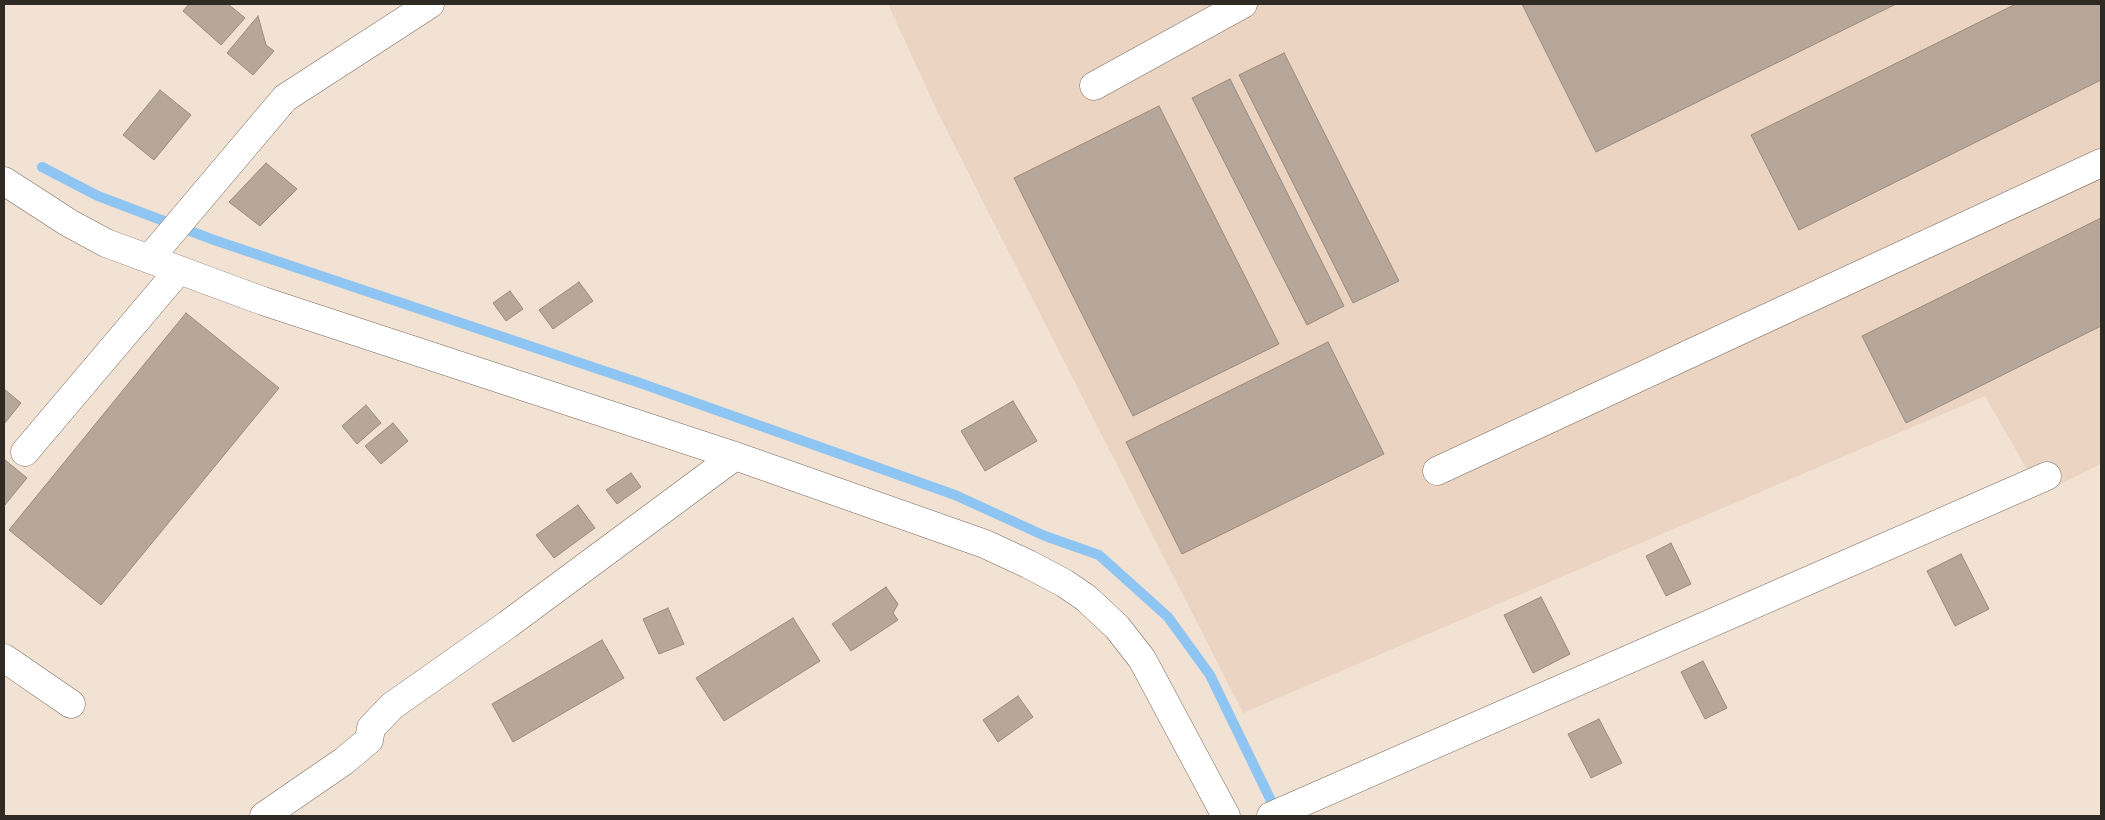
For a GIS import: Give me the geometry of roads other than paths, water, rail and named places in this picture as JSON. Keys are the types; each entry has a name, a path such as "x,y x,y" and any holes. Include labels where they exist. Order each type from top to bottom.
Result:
{"street":[{"path":"149,259 285,98 430,4"},
{"path":"1094,86 1243,4"},
{"path":"1437,471 2101,163"},
{"path":"5,186 99,239 149,259 263,301 735,456 986,544 1057,579 1086,598 1117,627 1142,659 1226,816"},
{"path":"24,452 179,270"},
{"path":"264,816 344,761 369,740 371,728 392,706 507,625 735,456"},
{"path":"1271,816 2047,476"},
{"path":"4,658 71,704"}],"waterway":[{"path":"42,167 98,196 214,240 640,383 955,495 1045,536 1099,555 1168,617 1210,675 1277,813"}]}
